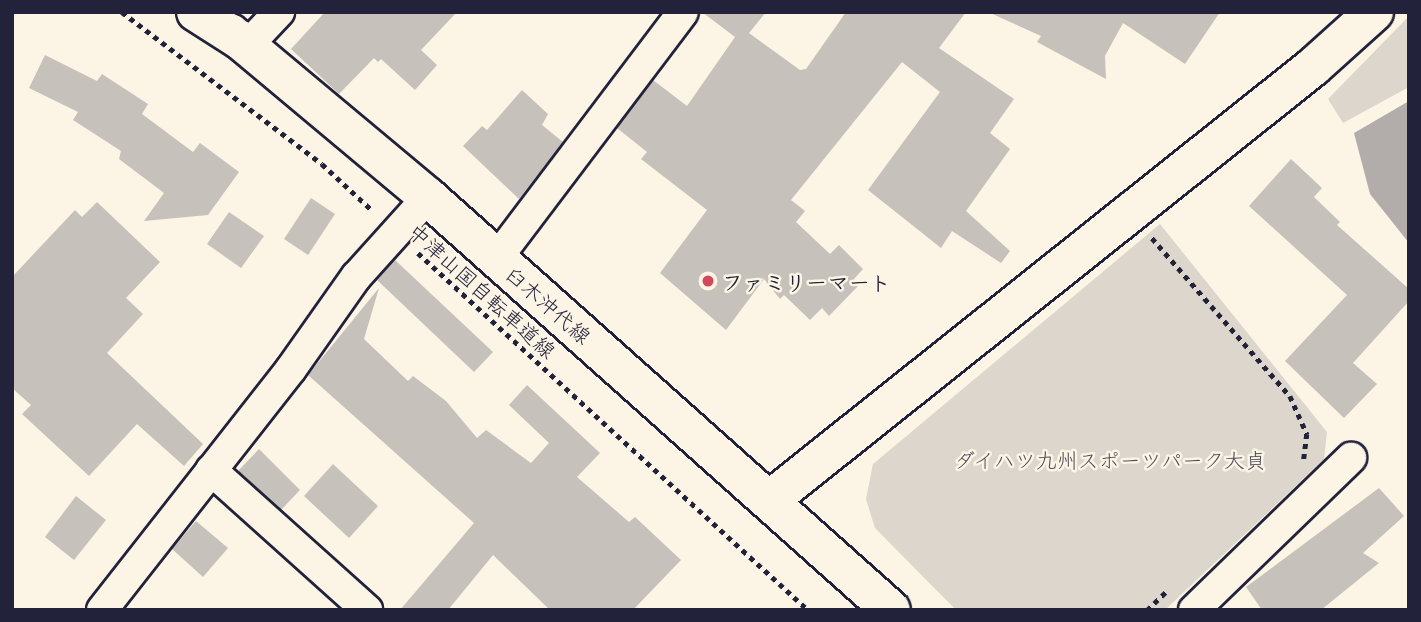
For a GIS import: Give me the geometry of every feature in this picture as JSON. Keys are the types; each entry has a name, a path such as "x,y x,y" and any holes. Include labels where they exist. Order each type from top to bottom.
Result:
{"main road":[{"name":"臼木沖代線","path":"196,12 247,46 428,197 771,499 891,610"},
{"path":"771,499 1313,67 1374,12"}],"street":[{"path":"216,12 247,46 279,12"},
{"path":"497,258 683,12"},
{"path":"102,610 356,277 428,197"},
{"path":"1194,610 1351,458"},
{"path":"211,470 367,610"}],"path":[{"name":"中津山国自転車道線","path":"122,12 322,164 808,610"},
{"path":"1142,226 1290,396 1307,433 1303,466"},
{"path":"1147,610 1177,583"}],"green space":[{"path":"1409,16 1409,87 1343,123 1328,99"},
{"name":"ダイハツ九州スポーツパーク大貞","path":"1160,224 1327,432 1324,459 1165,610 956,610 875,528 866,499 873,464"}],"shaded area":[{"path":"1409,101 1409,243 1370,194 1354,133"}],"building":[{"path":"325,12 457,12 421,50 437,65 415,90 381,59 378,62 374,58 339,94 291,49"},
{"path":"702,12 766,12 749,33 800,70 806,69 846,12 966,12 939,48 1014,99 990,133 1010,149 966,211 1010,251 1001,263 952,231 941,248 868,190 940,92 902,62 791,200 805,211 796,222 830,254 839,245 863,269 853,280 858,286 829,316 822,308 810,320 784,295 780,299 764,279 726,330 660,273 707,210 641,159 647,152 617,128 653,80 687,106 735,37"},
{"path":"988,12 1220,12 1185,64 1123,23 1105,56 1106,79 1037,42 1041,36"},
{"path":"45,55 97,81 102,74 148,104 142,114 193,152 200,143 239,172 208,215 144,221 164,193 119,159 121,151 73,120 78,112 29,88"},
{"path":"522,90 548,114 542,125 563,142 519,199 463,146 482,126 487,130"},
{"path":"1291,159 1322,188 1314,197 1340,222 1337,225 1409,289 1409,301 1353,363 1377,384 1344,418 1285,361 1347,295 1249,206"},
{"path":"311,198 335,214 308,255 284,239"},
{"path":"97,202 160,262 126,298 143,314 107,353 203,444 184,466 137,424 89,476 22,414 31,405 12,388 12,277 75,210 82,217"},
{"path":"229,212 264,236 241,268 207,244"},
{"path":"395,260 493,352 474,372 377,280"},
{"path":"379,288 364,339 408,381 413,376 446,401 477,438 486,430 531,463 549,443 509,405 527,385 600,453 577,477 629,522 635,517 681,560 633,610 550,610 493,555 448,610 400,610 474,523 308,375"},
{"path":"259,449 300,490 281,510 238,471"},
{"path":"333,464 378,506 349,538 304,496"},
{"path":"1379,488 1404,516 1363,553 1379,563 1321,610 1262,610 1246,587"},
{"path":"76,496 106,520 74,560 45,537"},
{"path":"196,521 228,548 203,577 172,549"}],"place":[{"name":"ファミリーマート","path":"708,281"}]}
